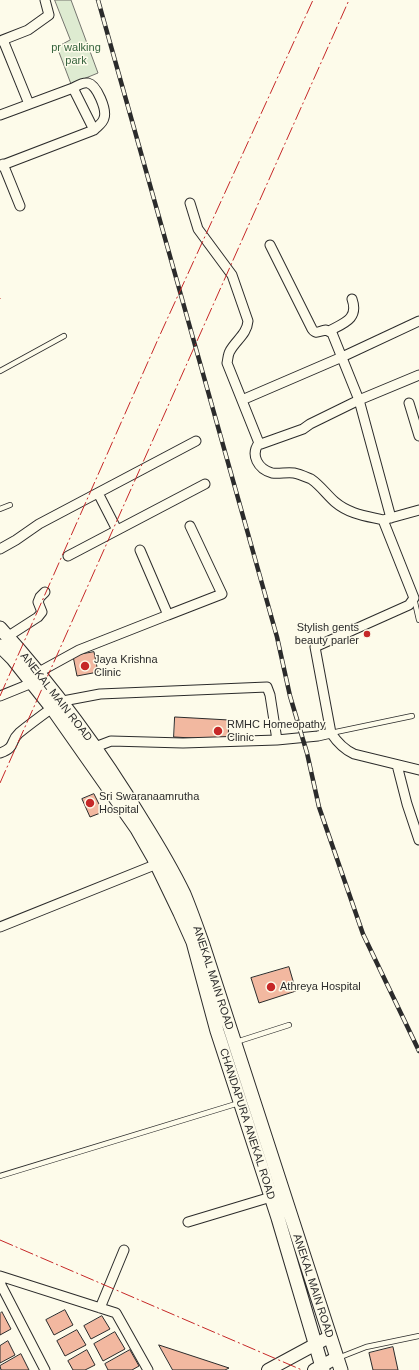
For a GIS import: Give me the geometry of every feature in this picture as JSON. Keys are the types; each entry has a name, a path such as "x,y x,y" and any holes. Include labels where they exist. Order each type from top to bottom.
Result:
{"main road":[{"name":"ANEKAL MAIN ROAD","path":"2,637 58,705 90,749 123,788 158,846 184,894 203,945 339,1364"},
{"name":"CHANDAPURA ANEKAL ROAD","path":"90,749 138,829 157,864 193,942 217,1031 271,1197 315,1345 319,1369"}],"street":[{"path":"29,104 2,41 28,30 50,15 45,0"},
{"path":"0,115 81,84 88,83 94,87 105,109 105,117 103,122 94,130 2,165 20,206"},
{"path":"73,88 94,130"},
{"path":"190,203 198,229 232,275 248,321 248,327 245,333 230,350 227,363 259,443"},
{"path":"270,245 314,332 329,331 352,318 354,312 352,299"},
{"path":"242,400 342,357 419,321"},
{"path":"329,331 332,333 359,400 387,519 411,602 315,647 330,733 338,743 350,752 419,770"},
{"path":"419,376 359,400 310,424 303,430 261,444 259,443 255,448 255,459 261,467 272,472 294,473 307,478 313,481 336,503 353,513 387,519 419,510"},
{"path":"409,402 419,436"},
{"path":"0,549 40,524 196,441"},
{"path":"68,556 205,484"},
{"path":"98,494 117,530"},
{"path":"0,696 35,678 79,650 222,594 190,526"},
{"path":"140,550 168,615"},
{"path":"2,637 38,617 42,612 38,602 44,592"},
{"path":"0,753 12,747 18,734 58,705 100,694 267,687 270,695 277,740"},
{"path":"90,749 111,741 183,743 277,740 318,736 330,733"},
{"path":"398,765 407,804 419,840"},
{"path":"0,927 157,864"},
{"path":"188,1222 271,1197"},
{"path":"100,1308 124,1250"},
{"path":"45,1370 1,1285 0,1276 116,1313 148,1370"},
{"path":"268,1370 329,1337"},
{"path":"319,1369 339,1364"}],"lane":[{"path":"0,371 64,336"},
{"path":"0,509 10,505"},
{"path":"411,602 419,620"},
{"path":"330,733 412,716"},
{"path":"234,1042 289,1025"},
{"path":"0,1176 240,1103"},
{"path":"339,1364 366,1347 419,1336"}],"green space":[{"name":"pr walking park","path":"55,0 71,0 98,73 71,84 57,47 70,40"}],"building":[{"path":"94,652 98,672 77,676 73,656"},
{"path":"175,717 229,720 228,740 174,737"},
{"path":"94,794 103,812 90,817 82,799"},
{"path":"289,967 296,991 259,1003 251,978"},
{"path":"65,1310 73,1325 54,1335 46,1320"},
{"path":"2,1312 11,1329 0,1335 0,1314"},
{"path":"102,1316 110,1329 91,1339 84,1326"},
{"path":"77,1330 86,1345 65,1356 57,1341"},
{"path":"115,1332 125,1349 103,1361 94,1344"},
{"path":"8,1341 15,1355 0,1363 0,1346"},
{"path":"159,1345 229,1368 225,1370 173,1370"},
{"path":"393,1347 398,1370 373,1370 369,1353"},
{"path":"87,1350 95,1365 85,1370 73,1370 68,1361"},
{"path":"130,1350 139,1366 132,1370 108,1370 105,1364"},
{"path":"21,1354 29,1370 1,1370 0,1366"}],"railway":[{"path":"98,0 277,637 290,696 307,753 319,807 363,934 419,1051"}],"power":[{"path":"0,696 159,337 313,0"},
{"path":"0,783 349,0"},
{"path":"0,1240 302,1370"}],"place":[{"name":"Stylish gents beauty parler","path":"367,634"},
{"name":"Jaya Krishna Clinic","path":"85,666"},
{"name":"RMHC Homeopathy Clinic","path":"218,731"},
{"name":"Sri Swaranaamrutha Hospital","path":"90,803"},
{"name":"Athreya Hospital","path":"271,987"}]}
